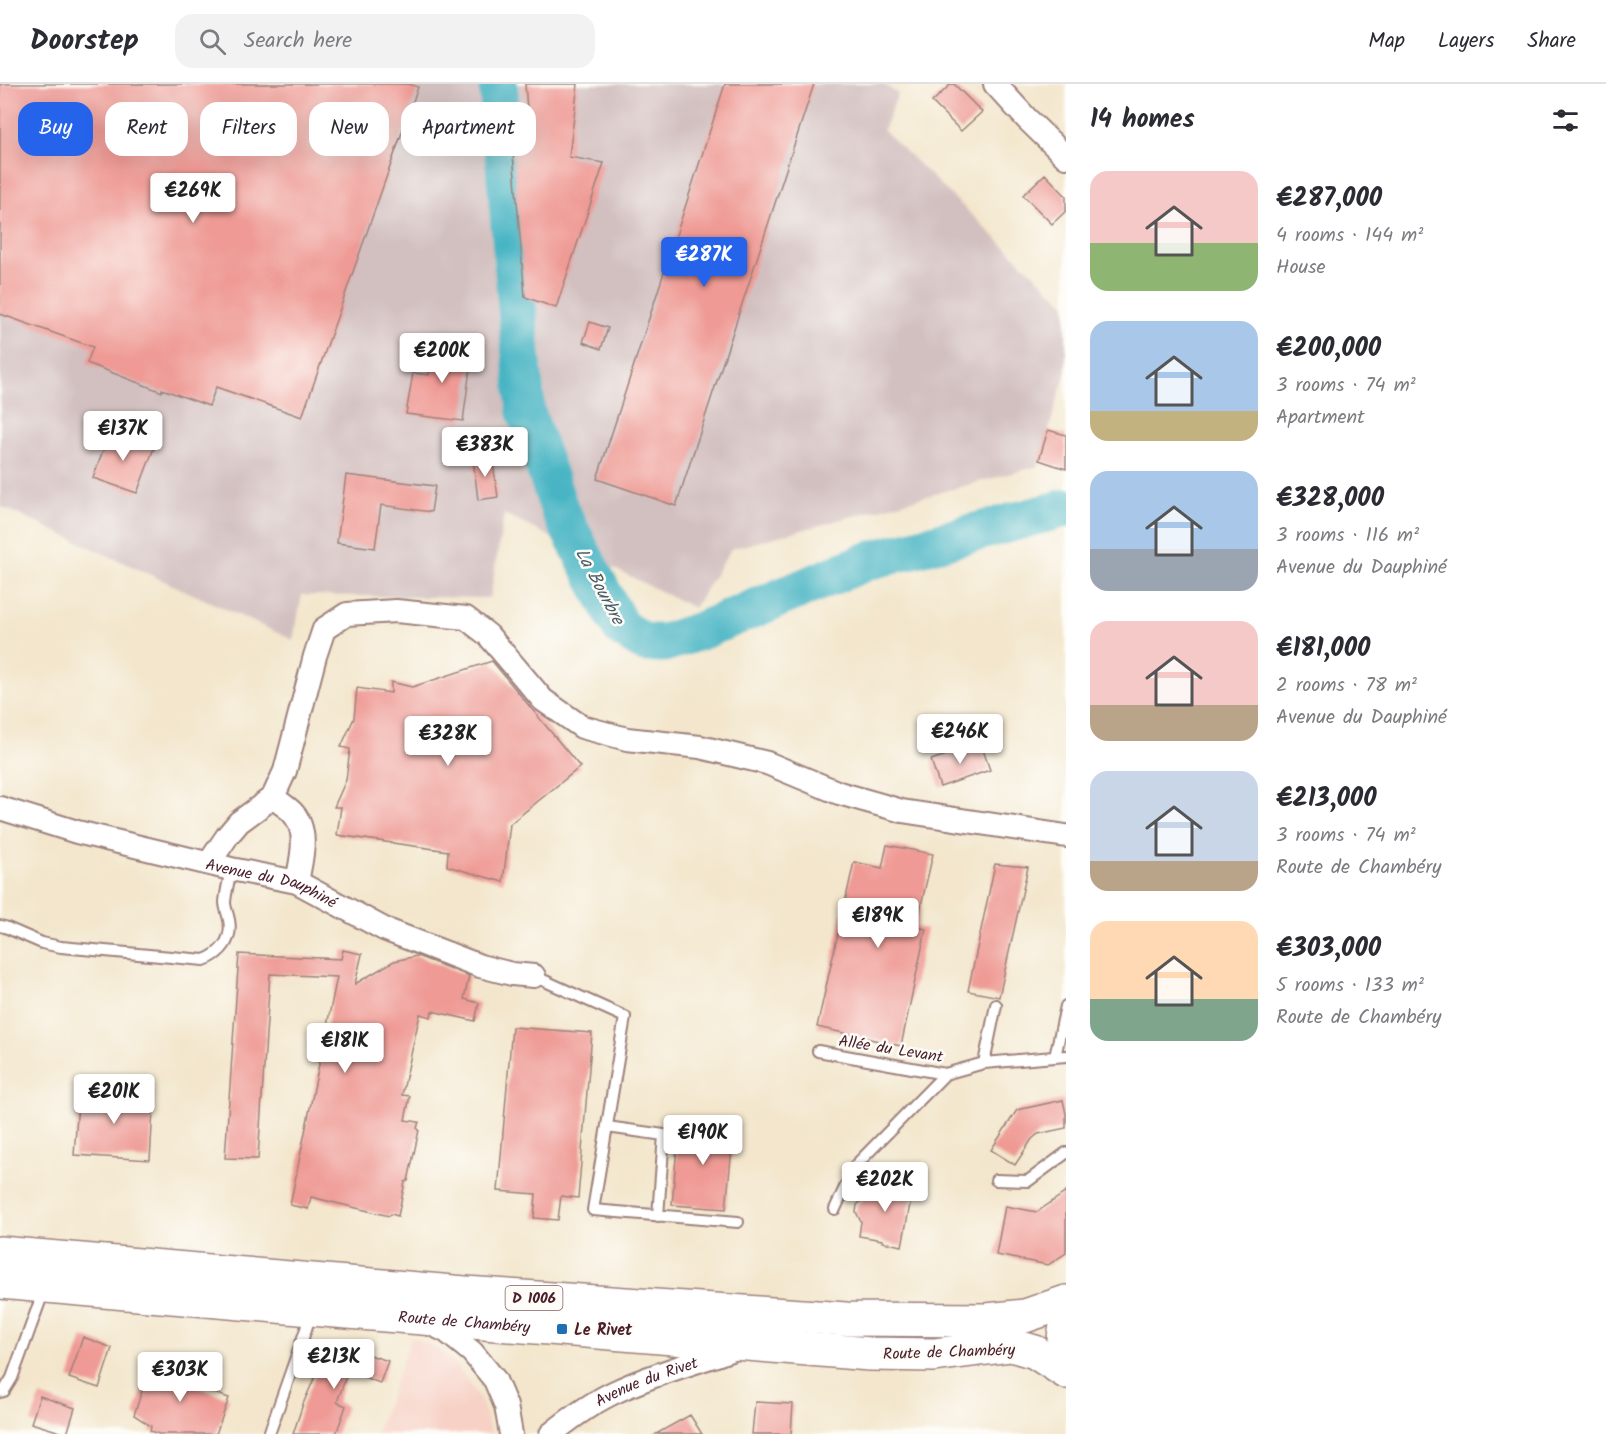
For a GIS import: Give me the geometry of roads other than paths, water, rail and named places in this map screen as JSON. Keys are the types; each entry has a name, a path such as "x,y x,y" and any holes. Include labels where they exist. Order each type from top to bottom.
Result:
{"main road":[{"name":"Route de Chambéry","path":"0,1253 465,1293 846,1319 987,1320 1024,1316 1066,1302"},
{"name":"Route de Chambéry","path":"0,1282 870,1354 934,1355 1011,1345 1035,1352 1066,1372"},
{"path":"1066,1326 1064,1335 1066,1363"}],"street":[{"path":"995,84 1066,157"},
{"path":"209,863 239,822 273,797 285,771 324,629 347,614 396,611 466,618 488,635 543,700 582,727 627,739 700,747 767,763 839,793 902,811 1066,836"},
{"path":"273,797 294,814 302,830 303,847 297,882"},
{"name":"Avenue du Dauphiné","path":"0,808 77,832 231,869 297,882 384,929 480,966 512,974 534,976"},
{"path":"418,1318 446,1330 472,1352 495,1380 506,1406 511,1434"},
{"name":"Avenue du Rivet","path":"551,1434 577,1413 617,1391 748,1343"}],"lane":[{"path":"0,926 42,943 62,947 204,960 215,956 222,949 228,937 230,922 225,904 231,869"},
{"path":"534,976 625,1017 593,1210 738,1222"},
{"path":"984,1063 996,1005"},
{"path":"1061,1056 1066,1006"},
{"name":"Allée du Levant","path":"818,1051 945,1074 984,1063 1061,1056"},
{"path":"836,1209 855,1166 945,1074"},
{"path":"607,1126 664,1135 658,1216"},
{"path":"996,1180 1028,1181 1066,1153"},
{"path":"0,1392 4,1391 12,1378 45,1286"},
{"path":"269,1434 311,1309"}],"waterway":[{"name":"La Bourbre","path":"498,84 526,412 560,511 621,628 645,643 664,643 700,631 868,561 1066,508"}],"place":[{"name":"Le Rivet","path":"562,1329"}]}
